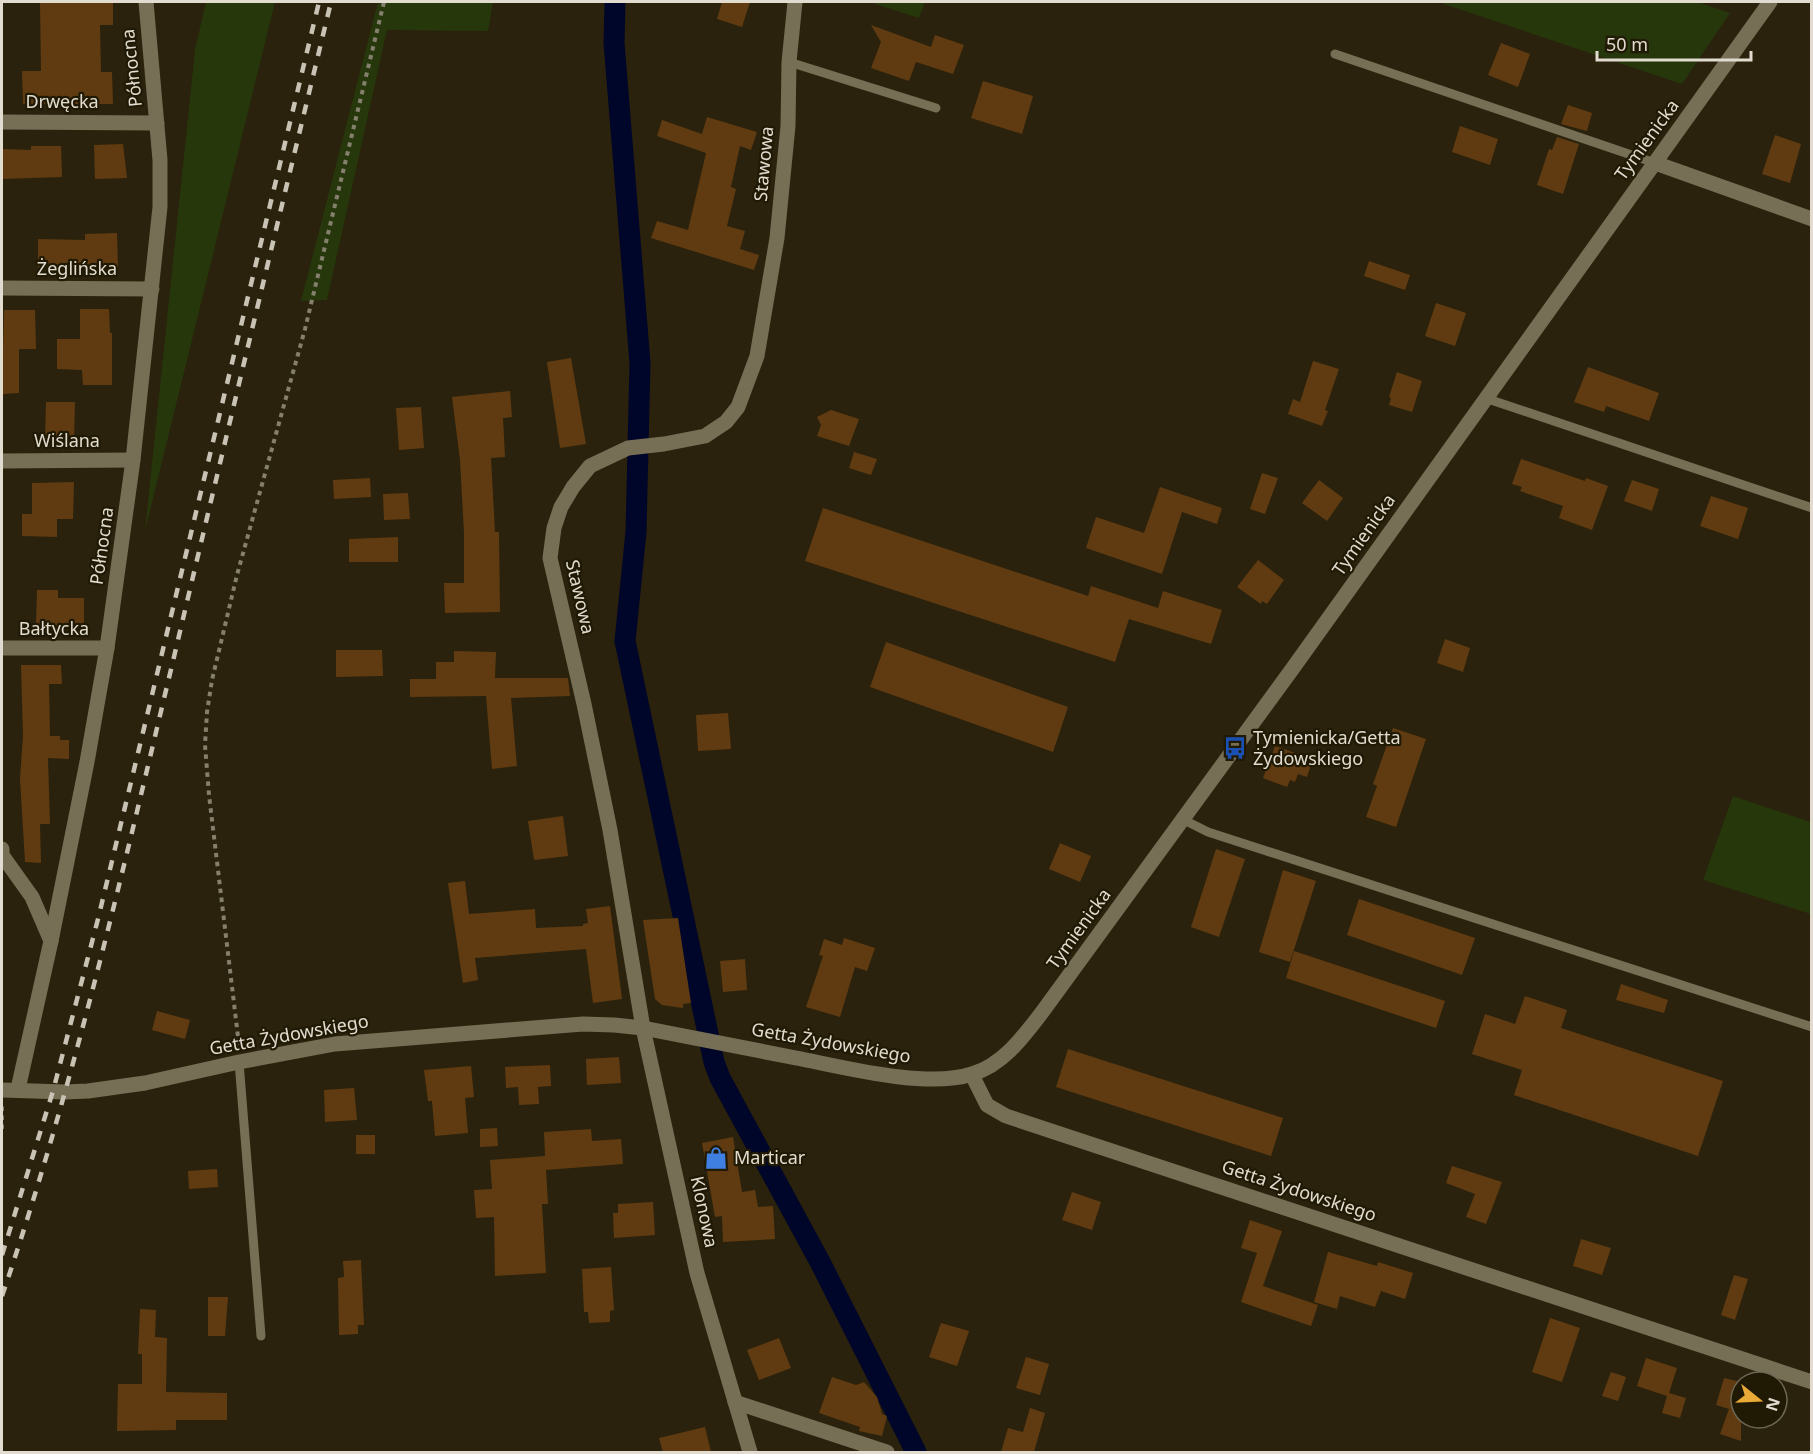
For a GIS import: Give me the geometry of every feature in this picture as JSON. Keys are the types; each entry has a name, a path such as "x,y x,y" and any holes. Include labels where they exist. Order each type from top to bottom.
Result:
{"street":[{"name":"Północna","path":"18,1089 87,762 107,648 133,460 160,207 160,160 146,2"},
{"name":"Stawowa","path":"643,1028 610,830 550,558 554,528 561,507 590,466 628,448 705,436 726,422 738,407 757,356 777,238 788,126 789,62 795,2"},
{"name":"Tymienicka","path":"972,1075 1003,1057 1021,1040 1293,668 1770,2"},
{"name":"Drwęcka","path":"2,122 157,123"},
{"path":"1655,163 1812,219"},
{"name":"Żeglińska","path":"2,288 152,289"},
{"name":"Wiślana","path":"2,460 133,460"},
{"name":"Bałtycka","path":"2,648 107,648"},
{"path":"2,849 2,855 32,897 51,940"},
{"name":"Getta Żydowskiego","path":"2,1090 65,1092 109,1088 145,1083 335,1044 583,1024 643,1028 878,1074 944,1079 972,1075 987,1105 1005,1116 1812,1382"},
{"name":"Klonowa","path":"643,1028 697,1273 750,1452"},
{"path":"735,1402 887,1452"}],"lane":[{"path":"1335,54 1655,163"},
{"path":"789,62 936,108"},
{"path":"1485,398 1812,508"},
{"path":"1182,819 1208,832 1812,1027"},
{"path":"239,1062 261,1336"}],"path":[{"path":"239,1062 238,1034 209,795 205,745 207,711 237,575 305,329 384,2"}],"green space":[{"path":"206,2 275,2 145,531 195,50"},
{"path":"378,2 493,2 488,31 387,30 327,300 301,301"},
{"path":"869,2 925,2 919,18"},
{"path":"1438,2 1697,2 1730,13 1682,84"},
{"path":"1733,796 1811,822 1811,914 1703,880"}],"building":[{"path":"40,2 113,2 113,25 100,25 101,72 112,72 113,104 23,104 22,71 41,71"},
{"path":"722,2 750,2 742,27 717,19"},
{"path":"871,25 931,47 935,35 964,45 953,74 916,62 909,81 871,68 881,42"},
{"path":"1501,43 1530,54 1518,87 1488,75"},
{"path":"983,81 1033,96 1022,134 971,118"},
{"path":"1568,105 1592,113 1587,131 1561,124"},
{"path":"707,117 757,132 751,150 740,146 731,187 736,189 727,226 745,231 740,249 759,255 754,270 651,238 657,221 688,230 706,153 657,136 662,120 702,134"},
{"path":"1460,126 1498,139 1490,165 1452,152"},
{"path":"1775,135 1801,144 1790,183 1762,174"},
{"path":"1557,137 1579,144 1563,194 1537,185 1549,149 1552,150"},
{"path":"123,144 127,178 95,179 94,145"},
{"path":"31,146 61,146 62,177 2,179 2,149 31,150"},
{"path":"117,233 118,268 38,267 38,239 85,240 85,234"},
{"path":"1369,261 1410,275 1405,290 1364,276"},
{"path":"1436,303 1466,313 1455,346 1425,336"},
{"path":"80,309 109,309 110,333 112,333 112,385 83,385 82,370 57,369 57,339 80,339"},
{"path":"4,310 35,310 36,349 19,349 19,393 3,394"},
{"path":"571,358 586,444 560,448 547,362"},
{"path":"1313,361 1339,369 1322,426 1288,414 1293,399 1300,402"},
{"path":"1588,367 1659,393 1649,421 1606,406 1604,412 1574,402"},
{"path":"1397,372 1422,381 1412,412 1389,405 1391,398 1389,397"},
{"path":"510,391 512,417 503,418 505,457 491,458 495,532 499,532 500,612 445,613 444,583 464,583 460,460 452,397"},
{"path":"46,402 75,402 74,442 45,443"},
{"path":"421,407 424,448 399,450 396,408"},
{"path":"831,410 859,419 849,446 817,436 821,425 817,417"},
{"path":"854,452 877,459 871,475 849,468"},
{"path":"1521,459 1585,481 1586,478 1608,486 1592,530 1559,518 1563,506 1520,491 1522,487 1512,484"},
{"path":"1262,473 1278,478 1265,514 1250,509"},
{"path":"370,478 371,497 334,499 333,480"},
{"path":"1319,480 1343,498 1327,521 1302,503"},
{"path":"1632,480 1659,489 1652,511 1624,501"},
{"path":"74,482 73,519 57,519 57,537 22,536 22,514 32,514 32,483"},
{"path":"1160,487 1222,508 1217,524 1182,512 1162,574 1086,548 1096,517 1144,533"},
{"path":"408,493 410,519 384,520 383,494"},
{"path":"1711,496 1748,508 1738,539 1700,526"},
{"path":"823,508 1088,596 1091,586 1158,608 1163,591 1222,610 1211,644 1129,619 1115,662 805,561"},
{"path":"398,537 398,562 349,562 349,539"},
{"path":"1258,560 1284,580 1267,604 1262,601 1261,604 1237,587"},
{"path":"37,590 58,590 58,598 84,598 84,625 36,626"},
{"path":"1445,639 1470,648 1463,672 1437,663"},
{"path":"886,642 1068,707 1053,752 870,687"},
{"path":"336,650 382,650 383,676 336,677"},
{"path":"454,651 496,652 495,678 568,678 570,696 511,698 517,766 492,769 486,696 410,697 410,679 436,679 436,662 454,662"},
{"path":"21,665 61,665 62,684 49,684 50,736 60,736 60,740 69,740 69,759 48,758 50,824 40,824 41,863 25,862 20,779 23,736"},
{"path":"728,713 731,749 698,751 696,715"},
{"path":"1393,728 1426,739 1396,827 1366,817 1377,786 1373,784"},
{"path":"1275,746 1313,759 1307,777 1298,774 1295,782 1290,780 1287,787 1263,778"},
{"path":"563,816 568,856 534,860 528,821"},
{"path":"1060,843 1091,856 1080,882 1049,869"},
{"path":"1216,849 1245,859 1219,937 1191,927"},
{"path":"1283,870 1316,881 1290,962 1259,952"},
{"path":"465,881 469,914 535,909 536,928 583,926 588,923 586,909 610,906 622,999 593,1003 586,949 475,958 478,980 463,983 448,883"},
{"path":"1359,899 1475,938 1462,975 1347,935"},
{"path":"678,918 691,1003 683,1004 683,1008 662,1005 655,999 643,920"},
{"path":"844,938 875,948 867,971 855,967 840,1017 806,1007 823,956 819,955 824,939 842,945"},
{"path":"1294,951 1445,1001 1436,1028 1286,978"},
{"path":"745,959 747,990 723,992 720,961"},
{"path":"1621,984 1668,1000 1664,1013 1616,1000"},
{"path":"1525,996 1567,1010 1561,1028 1723,1081 1698,1156 1514,1095 1522,1070 1472,1054 1485,1014 1515,1024"},
{"path":"157,1011 190,1020 185,1039 152,1030"},
{"path":"1068,1049 1283,1118 1271,1156 1056,1087"},
{"path":"619,1057 621,1083 587,1085 586,1059"},
{"path":"550,1065 551,1086 538,1087 539,1104 519,1105 518,1087 506,1088 505,1067"},
{"path":"471,1066 474,1097 465,1098 468,1133 435,1136 432,1101 428,1101 424,1070"},
{"path":"354,1088 357,1120 325,1122 324,1090"},
{"path":"497,1128 498,1146 480,1147 480,1129"},
{"path":"591,1129 592,1141 621,1139 623,1164 546,1170 548,1204 542,1204 546,1273 495,1276 494,1217 476,1218 474,1190 492,1189 490,1160 545,1156 544,1132"},
{"path":"356,1135 375,1135 375,1154 356,1154"},
{"path":"733,1137 742,1192 755,1190 758,1207 773,1206 775,1239 723,1242 722,1216 715,1217 702,1143"},
{"path":"1452,1166 1502,1182 1486,1224 1466,1217 1475,1194 1446,1183"},
{"path":"217,1169 218,1187 189,1189 188,1171"},
{"path":"1072,1192 1101,1202 1092,1230 1062,1220"},
{"path":"653,1202 655,1235 614,1238 613,1213 618,1213 618,1204"},
{"path":"1250,1220 1282,1231 1263,1286 1318,1305 1311,1326 1241,1302 1257,1253 1241,1248"},
{"path":"1581,1239 1611,1248 1602,1275 1573,1266"},
{"path":"1328,1252 1377,1266 1378,1262 1413,1273 1405,1299 1381,1291 1375,1307 1340,1296 1337,1309 1314,1302"},
{"path":"361,1260 364,1325 358,1325 358,1334 339,1335 338,1278 344,1277 343,1261"},
{"path":"611,1267 614,1310 610,1311 610,1322 589,1323 588,1312 584,1312 582,1269"},
{"path":"1734,1275 1748,1279 1735,1320 1721,1315"},
{"path":"208,1297 228,1297 225,1336 208,1336"},
{"path":"140,1309 156,1310 155,1337 167,1338 166,1392 227,1393 227,1420 176,1420 176,1430 117,1431 118,1384 142,1384 142,1354 138,1354"},
{"path":"1550,1318 1580,1328 1562,1382 1532,1372"},
{"path":"941,1323 969,1331 957,1366 929,1357"},
{"path":"779,1338 791,1368 759,1380 747,1350"},
{"path":"1026,1357 1049,1364 1040,1395 1016,1388"},
{"path":"1646,1358 1677,1368 1669,1393 1686,1398 1680,1418 1662,1413 1667,1396 1637,1386"},
{"path":"1611,1372 1626,1377 1618,1401 1602,1396"},
{"path":"832,1377 856,1385 864,1382 877,1397 882,1414 887,1416 882,1436 859,1431 860,1427 819,1413"},
{"path":"1724,1378 1729,1379 1729,1409 1716,1405"},
{"path":"1030,1408 1045,1413 1034,1452 1001,1452 1008,1428 1023,1432"},
{"path":"1729,1409 1729,1430 1741,1430 1741,1441 1720,1434"},
{"path":"705,1427 711,1452 663,1452 659,1438"}],"waterway":[{"path":"615,2 614,43 640,363 636,532 625,641 714,1062 720,1078 820,1262 916,1452"}],"railway":[{"path":"2,1255 53,1091 98,919 319,2"},
{"path":"2,1296 52,1139 95,980 331,2"}],"place":[{"name":"Tymienicka/Getta Żydowskiego","path":"1235,748"},
{"name":"Marticar","path":"716,1158"}]}
